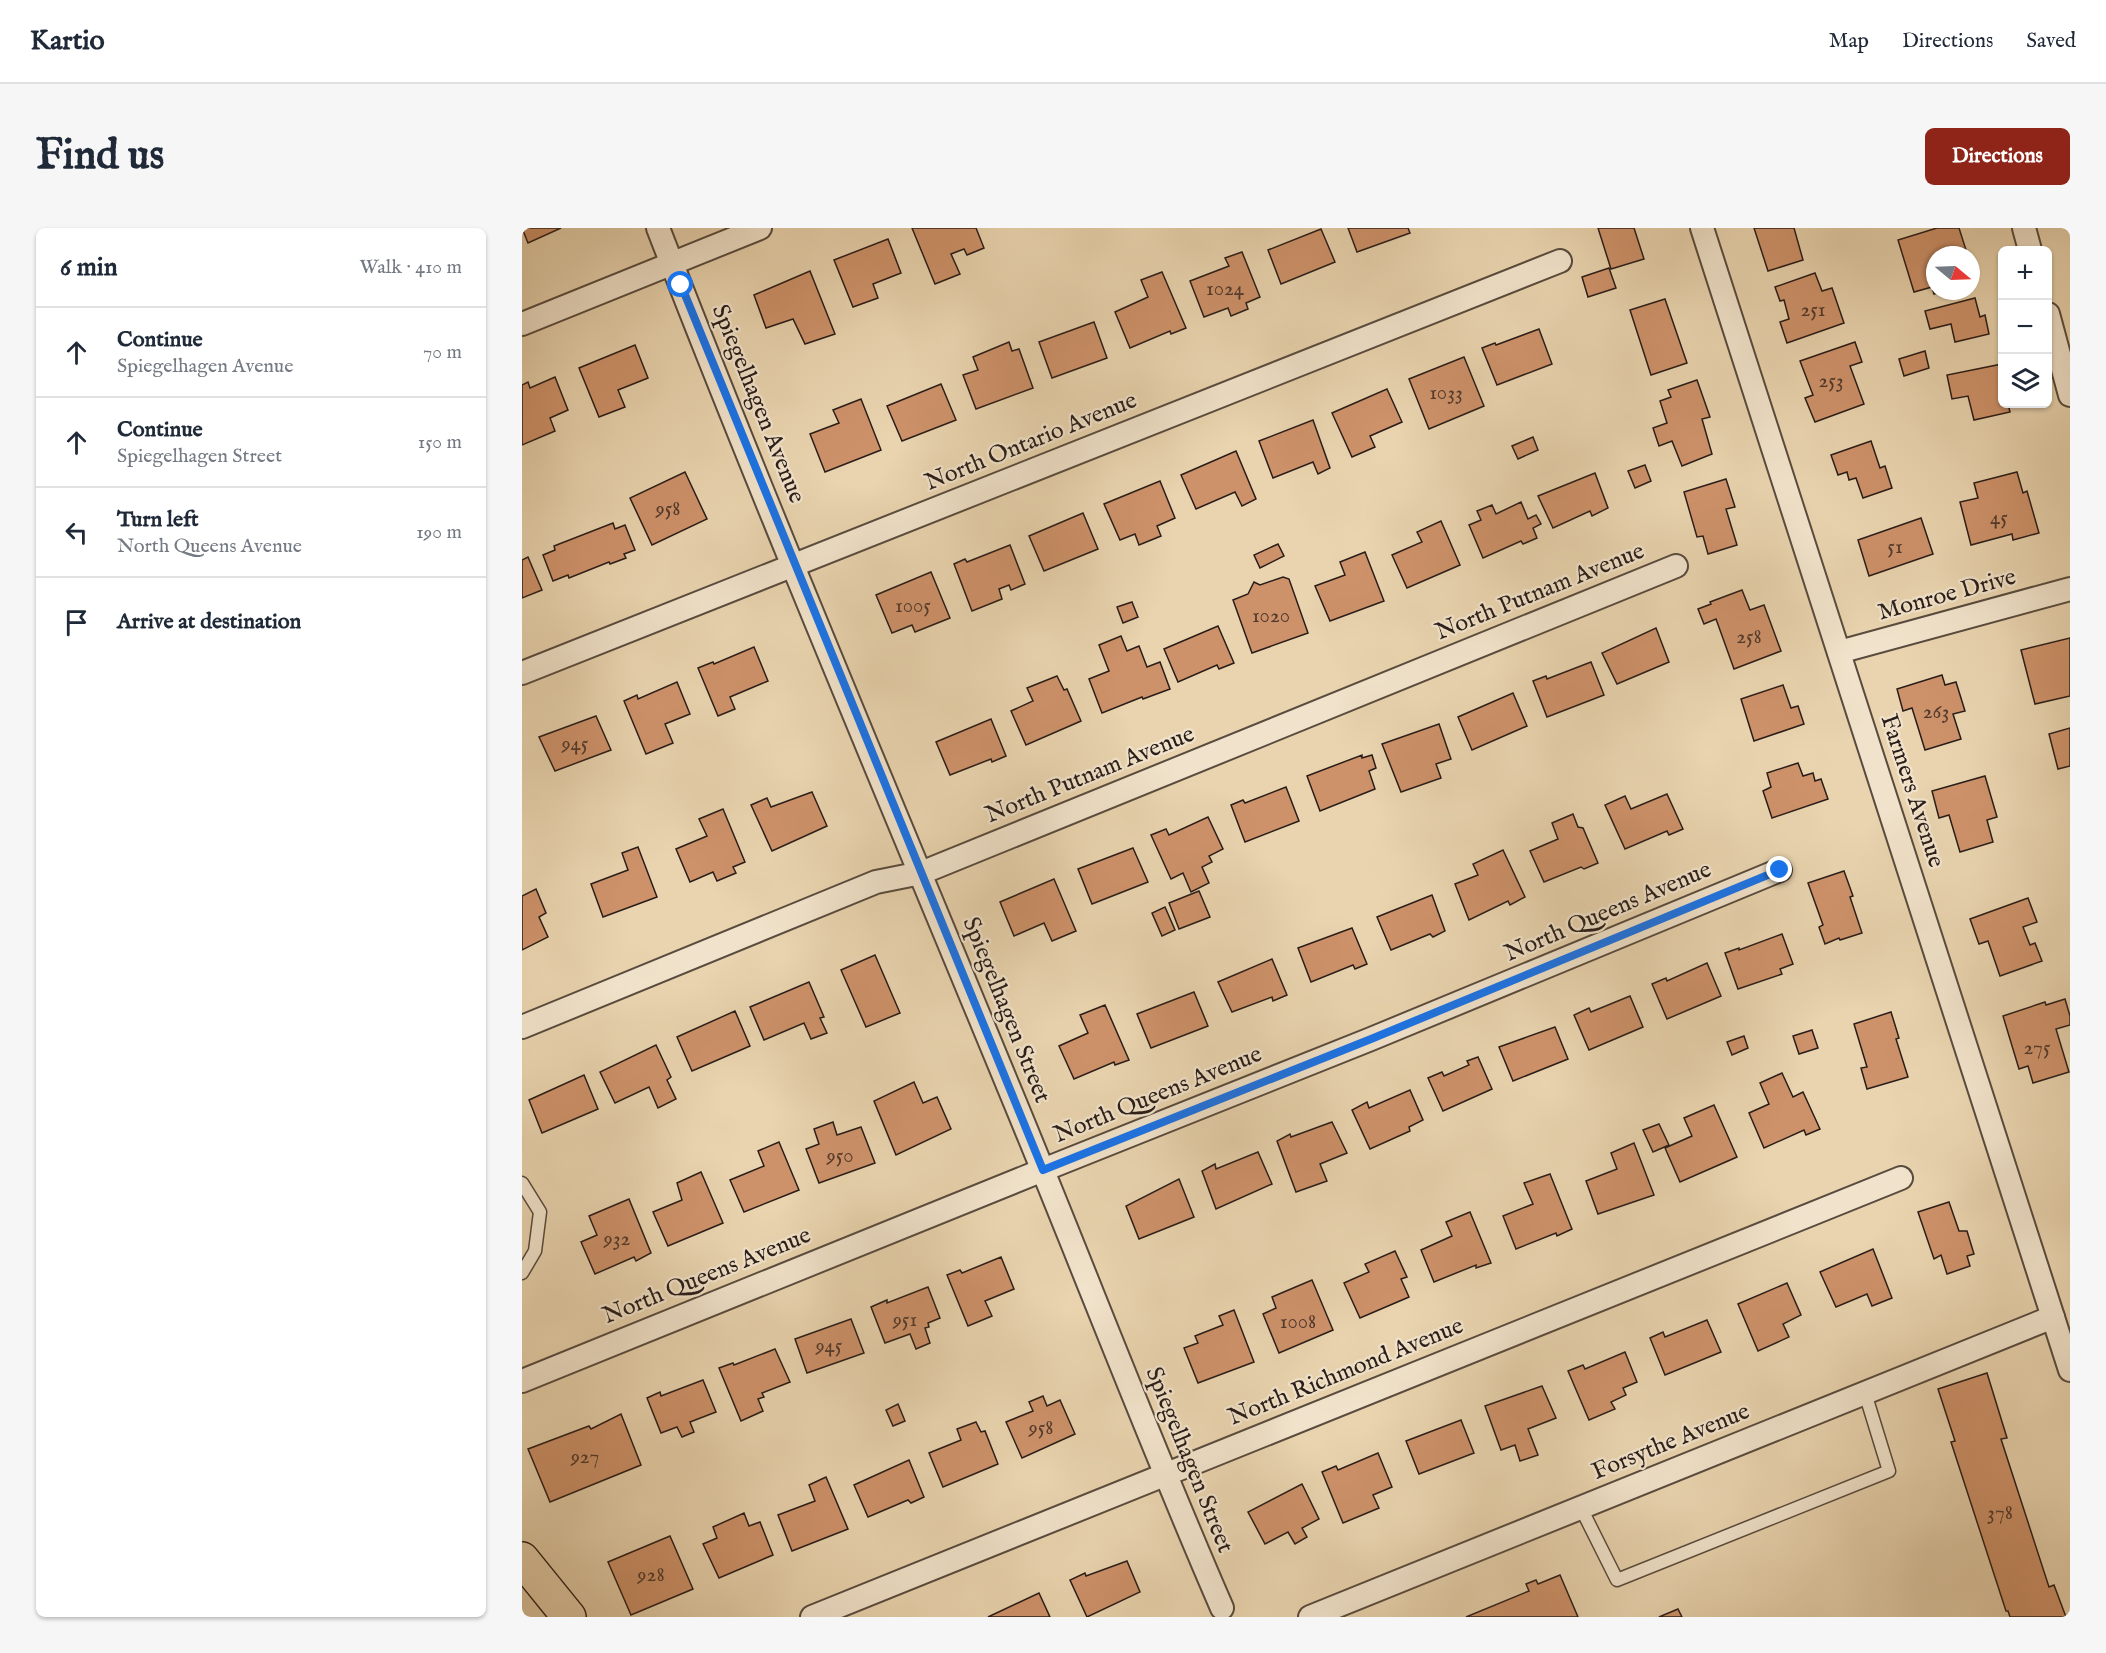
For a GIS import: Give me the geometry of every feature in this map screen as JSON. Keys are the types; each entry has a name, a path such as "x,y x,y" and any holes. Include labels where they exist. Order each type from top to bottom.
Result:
{"highway":[{"path":"522,1559 569,1617"}],"street":[{"path":"658,228 672,263"},
{"path":"522,324 760,228"},
{"name":"Farmers Avenue","path":"1702,228 2070,1370"},
{"path":"2024,228 2029,246"},
{"name":"North Ontario Avenue","path":"522,673 1560,261"},
{"name":"Spiegelhagen Avenue","path":"672,263 794,565"},
{"path":"2052,329 2070,395"},
{"name":"Spiegelhagen Street","path":"794,565 1043,1170 1164,1474 1222,1608"},
{"name":"North Putnam Avenue","path":"522,1027 876,882 921,873 1676,566"},
{"name":"Monroe Drive","path":"1839,652 2070,589"},
{"name":"North Queens Avenue","path":"522,1381 1383,1035 1780,870"},
{"name":"North Richmond Avenue","path":"812,1617 1901,1178"},
{"name":"Forsythe Avenue","path":"1310,1617 2053,1317"}],"lane":[{"path":"522,1182 540,1212 535,1251 522,1273"},
{"path":"1581,1508 1617,1580 1889,1471 1865,1393"}],"building":[{"path":"522,228 561,228 528,243"},
{"path":"912,228 976,228 984,248 967,255 964,249 951,254 960,274 935,284"},
{"path":"1348,228 1408,228 1410,233 1357,252"},
{"path":"1598,228 1634,228 1644,259 1611,269"},
{"path":"1754,228 1794,228 1803,260 1768,271"},
{"path":"1937,228 1959,228 1965,246 1926,246 1926,289 1914,292 1898,240"},
{"path":"1321,229 1335,262 1281,284 1268,250"},
{"path":"888,239 901,273 873,284 878,298 853,307 834,260"},
{"path":"1242,252 1260,297 1246,303 1248,309 1231,316 1228,308 1204,317 1190,281 1229,266 1225,258"},
{"path":"1609,268 1616,288 1588,297 1582,277"},
{"path":"810,271 835,334 805,344 793,319 766,328 754,295"},
{"path":"1162,272 1186,328 1171,334 1170,331 1130,348 1115,312 1148,297 1141,280"},
{"path":"1815,273 1822,291 1832,288 1844,323 1787,343 1780,322 1789,319 1784,300 1780,301 1775,287"},
{"path":"1665,299 1687,363 1651,375 1630,310"},
{"path":"1976,300 1980,317 1985,315 1989,334 1955,342 1951,324 1930,329 1925,311"},
{"path":"1094,322 1107,358 1052,378 1039,342"},
{"path":"1539,329 1552,364 1497,385 1482,348"},
{"path":"1009,342 1012,351 1019,349 1033,388 976,409 963,375 978,370 973,357"},
{"path":"1855,342 1862,362 1850,366 1864,404 1815,422 1805,398 1813,395 1800,361"},
{"path":"635,345 648,378 618,390 625,407 599,417 579,368"},
{"path":"1925,351 1929,368 1904,376 1899,359"},
{"path":"1464,357 1484,406 1429,429 1409,379"},
{"path":"1998,365 1998,408 2009,408 2010,412 1974,420 1968,396 1952,399 1947,375"},
{"path":"555,377 568,410 550,418 555,431 522,445 522,385 528,382 530,388"},
{"path":"1697,380 1710,417 1702,419 1712,454 1682,466 1672,441 1659,446 1653,428 1667,423 1660,401 1671,397 1668,390"},
{"path":"941,384 956,420 902,441 887,406"},
{"path":"1387,389 1402,422 1370,436 1375,447 1352,457 1332,413"},
{"path":"861,399 881,450 825,472 810,434 839,423 833,410"},
{"path":"1313,420 1330,468 1318,474 1313,462 1273,478 1259,441"},
{"path":"1533,437 1538,450 1518,459 1512,446"},
{"path":"1871,441 1880,468 1885,466 1892,488 1863,498 1856,478 1849,480 1847,472 1838,475 1831,455"},
{"path":"1236,451 1256,499 1242,506 1235,492 1196,509 1181,475"},
{"path":"1645,465 1651,481 1635,488 1628,471"},
{"path":"685,472 707,519 652,545 630,498"},
{"path":"2017,472 2023,493 2027,491 2039,533 2013,540 2012,534 1971,545 1960,502 1978,498 1974,483"},
{"path":"1595,473 1608,508 1592,516 1590,511 1553,528 1538,496"},
{"path":"1726,479 1735,507 1726,509 1737,545 1708,554 1703,536 1697,537 1684,492"},
{"path":"1160,481 1175,518 1157,526 1161,536 1139,545 1135,534 1120,540 1104,504"},
{"path":"1521,502 1528,519 1536,515 1541,524 1533,528 1537,538 1523,544 1521,541 1483,558 1469,525 1481,520 1477,511 1492,505 1496,514"},
{"path":"1083,513 1098,549 1044,571 1029,536"},
{"path":"1921,518 1933,554 1869,576 1858,540"},
{"path":"1441,521 1460,565 1407,588 1392,555 1422,542 1417,532"},
{"path":"613,523 615,529 625,525 635,550 624,554 626,558 610,564 609,562 569,578 568,575 553,581 543,555 555,550 554,546"},
{"path":"1278,544 1284,556 1260,568 1254,555"},
{"path":"1010,545 1025,584 1011,590 1009,585 999,589 1002,599 972,611 954,564 965,559 967,562"},
{"path":"1365,552 1384,601 1330,621 1315,586 1345,575 1340,562"},
{"path":"528,557 542,590 522,598 522,560"},
{"path":"931,572 950,618 915,632 912,625 892,633 876,595"},
{"path":"1283,577 1289,579 1308,633 1252,653 1233,600 1248,594 1254,582 1260,585"},
{"path":"1742,590 1750,610 1764,605 1781,651 1734,669 1716,619 1704,624 1698,609"},
{"path":"1132,602 1138,617 1123,623 1117,607"},
{"path":"1218,626 1234,663 1219,669 1217,665 1178,682 1164,649"},
{"path":"1656,628 1669,662 1617,684 1602,653"},
{"path":"1121,636 1127,651 1139,646 1147,667 1160,662 1170,689 1102,713 1089,679 1109,671 1099,645"},
{"path":"2070,638 2070,696 2035,704 2021,650"},
{"path":"754,647 768,681 730,697 735,709 718,716 698,668 713,662 714,664"},
{"path":"1591,662 1604,695 1547,717 1533,681 1546,676 1547,679"},
{"path":"1942,675 1945,685 1956,682 1965,711 1953,714 1961,739 1925,750 1912,708 1903,711 1897,689"},
{"path":"1057,676 1064,690 1067,689 1081,721 1026,745 1011,711 1033,701 1027,688"},
{"path":"677,682 690,714 665,724 673,743 646,754 624,701 637,695 638,699"},
{"path":"1783,685 1791,708 1798,706 1804,724 1754,741 1741,699"},
{"path":"1513,693 1527,726 1472,750 1458,717"},
{"path":"596,716 611,750 555,771 539,737"},
{"path":"991,719 1006,756 992,762 991,759 950,775 936,742"},
{"path":"1439,724 1451,759 1436,764 1441,778 1401,792 1382,744"},
{"path":"2070,728 2070,766 2058,769 2049,734"},
{"path":"1362,755 1362,758 1372,755 1376,768 1369,771 1375,789 1320,811 1307,776"},
{"path":"1798,763 1803,776 1813,773 1815,781 1821,779 1828,799 1772,818 1763,791 1771,787 1767,773"},
{"path":"1985,776 1997,817 1987,820 1993,842 1960,852 1949,815 1939,818 1932,791"},
{"path":"1286,787 1299,821 1245,842 1231,805 1243,800 1245,803"},
{"path":"812,792 827,826 772,851 751,805 767,798 771,807"},
{"path":"1667,794 1683,829 1669,835 1667,831 1625,849 1605,805 1625,796 1631,809"},
{"path":"723,809 745,862 733,867 736,873 717,881 713,872 690,882 676,849 707,836 699,819"},
{"path":"1573,814 1578,827 1583,828 1598,863 1584,869 1581,867 1544,882 1530,851 1558,839 1552,823"},
{"path":"1208,817 1223,849 1209,856 1212,862 1202,867 1209,883 1191,892 1183,873 1171,879 1151,835 1166,829 1169,835"},
{"path":"638,847 657,897 603,917 591,884 628,870 622,853"},
{"path":"1133,848 1148,882 1092,904 1078,869"},
{"path":"1503,850 1525,897 1510,905 1508,901 1469,920 1455,884 1478,875 1473,864"},
{"path":"1844,871 1862,933 1825,944 1819,927 1823,925 1808,883"},
{"path":"1054,879 1076,931 1052,941 1044,923 1014,936 1000,902"},
{"path":"536,889 546,913 539,917 548,937 522,950 522,896"},
{"path":"1199,891 1210,917 1179,929 1169,903"},
{"path":"1432,895 1445,931 1433,937 1430,934 1391,950 1377,917"},
{"path":"2028,898 2037,922 2023,927 2030,945 2035,943 2042,961 2000,976 1988,941 1979,944 1970,919"},
{"path":"1165,907 1175,930 1162,936 1152,913"},
{"path":"1352,928 1367,964 1355,969 1353,965 1311,982 1298,948"},
{"path":"1782,934 1793,964 1780,969 1782,974 1738,989 1725,953"},
{"path":"875,955 900,1013 866,1027 841,970"},
{"path":"1272,959 1287,995 1273,1001 1272,997 1232,1012 1218,982"},
{"path":"1707,963 1721,996 1667,1019 1652,984 1666,978 1667,981"},
{"path":"809,982 824,1017 820,1018 827,1033 811,1039 804,1023 764,1040 750,1007"},
{"path":"1194,992 1208,1026 1151,1048 1137,1014"},
{"path":"1630,996 1643,1027 1589,1050 1574,1015 1589,1008 1591,1012"},
{"path":"2065,999 2070,1025 2056,1029 2069,1072 2033,1083 2028,1066 2019,1069 2003,1016 2045,1002 2046,1005"},
{"path":"1105,1005 1129,1060 1115,1065 1114,1062 1074,1079 1059,1046 1088,1033 1080,1015"},
{"path":"735,1011 750,1046 692,1071 677,1037"},
{"path":"1891,1012 1899,1038 1896,1039 1908,1077 1867,1089 1861,1068 1867,1067 1854,1024"},
{"path":"1555,1027 1568,1059 1513,1081 1499,1047"},
{"path":"1812,1030 1818,1048 1799,1054 1793,1036"},
{"path":"1744,1036 1748,1048 1732,1055 1727,1042"},
{"path":"656,1045 671,1077 667,1080 676,1099 658,1108 649,1087 615,1103 600,1072"},
{"path":"1478,1057 1492,1089 1443,1111 1428,1078 1442,1072 1444,1076 1469,1065 1467,1061"},
{"path":"1782,1073 1793,1097 1803,1092 1820,1129 1806,1135 1804,1130 1764,1148 1749,1113 1769,1104 1760,1083"},
{"path":"584,1075 598,1109 542,1133 529,1100"},
{"path":"914,1082 923,1103 937,1097 951,1129 896,1155 874,1101"},
{"path":"1410,1090 1423,1120 1409,1127 1410,1131 1370,1149 1352,1110 1367,1102 1369,1108"},
{"path":"1714,1105 1737,1157 1680,1182 1665,1148 1692,1136 1684,1118"},
{"path":"833,1122 837,1135 861,1127 875,1163 819,1183 806,1149 819,1144 814,1129"},
{"path":"1332,1122 1347,1153 1320,1164 1327,1181 1296,1192 1277,1141 1290,1134 1291,1137"},
{"path":"1659,1124 1669,1145 1653,1152 1643,1130"},
{"path":"779,1142 799,1190 744,1212 730,1180 764,1166 758,1151"},
{"path":"1634,1143 1654,1195 1598,1214 1586,1181 1617,1169 1611,1153"},
{"path":"1258,1152 1272,1184 1216,1209 1202,1171 1215,1164 1216,1169"},
{"path":"701,1172 723,1223 668,1246 653,1212 682,1200 677,1183"},
{"path":"1550,1174 1572,1229 1516,1249 1503,1216 1533,1204 1524,1183"},
{"path":"1179,1179 1194,1217 1139,1239 1126,1206"},
{"path":"629,1199 651,1253 636,1261 634,1257 595,1274 581,1242 597,1235 589,1216"},
{"path":"1949,1202 1959,1231 1967,1231 1974,1254 1967,1256 1970,1266 1947,1274 1941,1255 1934,1259 1918,1212"},
{"path":"1470,1212 1491,1263 1476,1268 1476,1265 1434,1282 1421,1250 1452,1236 1446,1222"},
{"path":"1873,1249 1892,1298 1872,1306 1867,1294 1836,1307 1820,1272"},
{"path":"1395,1251 1407,1277 1401,1279 1409,1297 1360,1318 1344,1283 1369,1272 1365,1264"},
{"path":"1001,1257 1014,1289 985,1301 992,1316 968,1326 947,1275 960,1270 962,1273"},
{"path":"1312,1280 1333,1330 1279,1353 1263,1314 1276,1308 1272,1297"},
{"path":"1787,1283 1801,1315 1783,1324 1789,1337 1758,1351 1738,1304"},
{"path":"928,1287 940,1318 928,1323 929,1327 925,1328 930,1343 916,1349 910,1334 885,1343 871,1307"},
{"path":"1234,1310 1254,1362 1198,1383 1184,1348 1198,1343 1195,1336 1223,1325 1219,1316"},
{"path":"851,1319 864,1353 807,1373 795,1339"},
{"path":"1707,1320 1721,1352 1665,1375 1650,1338 1663,1332 1665,1337"},
{"path":"775,1349 790,1382 762,1393 764,1397 758,1399 763,1411 741,1421 719,1368 733,1363 734,1365"},
{"path":"1625,1352 1637,1382 1623,1388 1626,1395 1611,1402 1615,1409 1589,1420 1568,1371 1583,1365 1585,1369"},
{"path":"1987,1373 2007,1438 2001,1439 2049,1587 2054,1585 2066,1617 2010,1617 2006,1611 1951,1442 1955,1441 1938,1389"},
{"path":"703,1380 716,1412 690,1422 694,1432 682,1437 677,1427 661,1433 647,1398 660,1392 661,1396"},
{"path":"1542,1386 1556,1418 1528,1429 1538,1455 1520,1461 1515,1445 1501,1450 1485,1406"},
{"path":"1043,1396 1047,1406 1060,1400 1075,1434 1022,1458 1006,1422 1033,1411 1029,1402"},
{"path":"898,1404 905,1421 893,1426 886,1410"},
{"path":"621,1414 641,1465 550,1502 528,1449 589,1426 591,1429"},
{"path":"1461,1420 1474,1453 1419,1474 1406,1441"},
{"path":"976,1422 981,1432 985,1431 998,1464 943,1487 929,1453 961,1440 957,1429"},
{"path":"1378,1453 1392,1487 1373,1495 1379,1508 1343,1523 1322,1472 1336,1466 1338,1470"},
{"path":"909,1460 924,1497 911,1503 908,1500 868,1517 854,1485"},
{"path":"826,1477 848,1529 792,1551 778,1515 815,1501 809,1485"},
{"path":"1302,1484 1319,1519 1302,1528 1307,1537 1295,1544 1288,1532 1265,1544 1248,1512"},
{"path":"744,1513 749,1526 760,1522 773,1555 719,1578 703,1544 717,1538 713,1527"},
{"path":"670,1536 693,1589 631,1615 608,1562"},
{"path":"1127,1561 1140,1592 1087,1617 1070,1580 1085,1573 1086,1576"},
{"path":"1560,1575 1578,1617 1466,1617 1529,1591 1526,1584 1536,1580 1538,1584"},
{"path":"1039,1593 1050,1617 988,1617"},
{"path":"1678,1609 1682,1617 1659,1617"}],"route":[{"path":"681,285 1043,1170 1371,1039 1780,870"}]}
